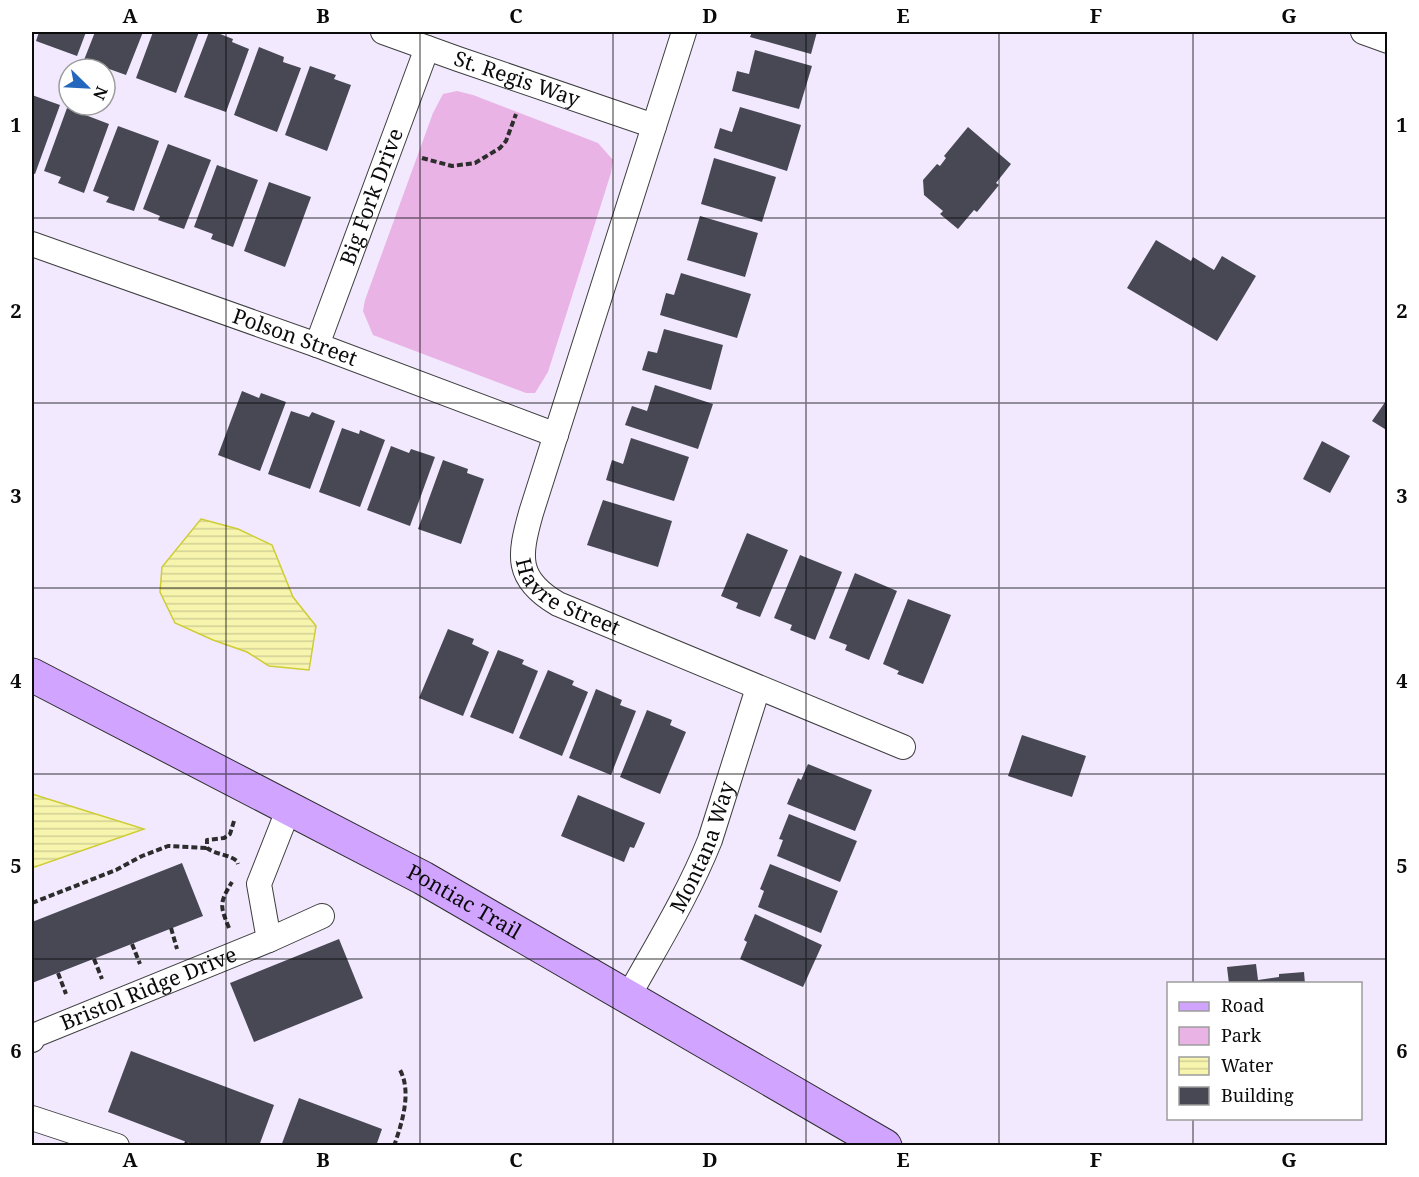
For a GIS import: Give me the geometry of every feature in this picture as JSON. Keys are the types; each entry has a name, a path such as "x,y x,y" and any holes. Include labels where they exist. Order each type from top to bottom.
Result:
{"main road":[{"name":"Pontiac Trail","path":"32,675 423,878 885,1146"}],"street":[{"name":"St. Regis Way","path":"383,32 654,126"},
{"name":"Havre Street","path":"684,32 523,540 522,554 529,578 534,588 558,604 903,747"},
{"path":"1363,32 1388,41"},
{"name":"Big Fork Drive","path":"316,345 427,48"},
{"name":"Polson Street","path":"32,243 316,345 556,435"},
{"name":"Montana Way","path":"628,997 685,897 701,863 758,688"},
{"path":"269,940 259,884 290,808"},
{"name":"Bristol Ridge Drive","path":"32,1040 33,1036 269,940 322,916"},
{"path":"32,1118 117,1146"}],"path":[{"path":"422,158 452,166 476,163 500,148 506,141 516,114"},
{"path":"207,848 207,840 224,838 231,834 234,822"},
{"path":"32,903 116,870 142,856 168,846 207,848 214,853 232,857 237,861 238,868"},
{"path":"229,929 222,909 222,901 236,873"},
{"path":"171,928 177,948"},
{"path":"132,944 140,964"},
{"path":"94,959 102,979"},
{"path":"58,973 66,994"},
{"path":"394,1146 401,1125 405,1098 404,1078 399,1070"}],"green space":[{"path":"457,91 598,143 613,160 611,173 548,372 535,393 526,393 373,335 363,311 433,113 443,94"}],"water":[{"path":"201,519 238,529 272,545 293,597 316,626 309,670 269,666 247,652 175,623 160,592 162,567"},
{"path":"32,794 144,829 32,868"}],"building":[{"path":"39,32 86,32 77,56 36,41"},
{"path":"95,32 143,32 126,75 117,72 117,57 85,57"},
{"path":"153,32 199,32 176,93 136,78"},
{"path":"209,32 233,39 232,42 249,49 226,112 184,97"},
{"path":"752,32 817,32 811,54 750,37"},
{"path":"259,47 284,57 283,62 301,68 277,132 234,115"},
{"path":"755,50 812,66 799,109 732,91 737,71 749,74"},
{"path":"310,66 336,75 334,79 351,85 327,151 285,135"},
{"path":"32,95 57,104 57,113 35,174 32,173"},
{"path":"740,107 801,125 787,171 714,148 720,128 732,132"},
{"path":"64,117 91,117 109,124 84,193 58,183 61,177 44,171"},
{"path":"118,126 159,141 134,211 106,202 109,197 93,191"},
{"path":"968,127 1011,164 996,183 999,185 977,212 974,210 958,229 940,214 943,211 924,195 923,180 937,164 940,166 946,158 944,156"},
{"path":"168,144 211,160 184,229 158,220 160,216 143,209"},
{"path":"714,158 776,177 762,222 701,204"},
{"path":"217,165 258,180 233,247 211,239 213,234 194,227"},
{"path":"269,182 311,197 285,267 244,251"},
{"path":"700,216 758,233 745,277 687,260"},
{"path":"1156,240 1191,261 1193,257 1214,270 1222,256 1256,276 1217,341 1127,288"},
{"path":"681,273 751,294 737,338 660,315 666,293 674,295"},
{"path":"664,329 723,345 711,390 642,370 648,351 657,353"},
{"path":"655,385 713,404 698,449 625,425 632,406 647,411"},
{"path":"242,391 259,398 261,393 286,402 260,471 218,455"},
{"path":"1388,398 1388,431 1372,421"},
{"path":"291,411 309,417 312,412 335,421 310,489 268,474"},
{"path":"342,428 359,434 360,430 385,440 360,507 319,492"},
{"path":"631,438 689,457 674,501 606,480 612,460 623,464"},
{"path":"1322,441 1350,456 1330,493 1303,479"},
{"path":"391,446 409,453 411,449 435,457 410,526 367,510"},
{"path":"443,460 468,469 467,473 484,479 461,544 418,529"},
{"path":"603,500 672,521 658,567 587,545"},
{"path":"747,533 788,550 760,617 736,608 738,603 721,596"},
{"path":"800,555 842,572 815,640 790,630 792,625 774,618"},
{"path":"855,573 897,591 869,660 845,650 847,645 829,638"},
{"path":"908,599 951,615 923,684 897,674 899,671 883,664"},
{"path":"448,629 474,639 472,644 489,652 463,716 419,698"},
{"path":"498,650 524,660 522,664 538,671 513,734 470,717"},
{"path":"548,670 574,681 572,685 588,692 562,756 519,738"},
{"path":"596,689 622,700 620,705 636,711 611,775 569,758"},
{"path":"647,710 672,720 670,725 686,732 660,794 620,777"},
{"path":"1022,735 1086,756 1072,797 1008,776"},
{"path":"808,764 872,790 855,831 787,804 798,778 801,780"},
{"path":"578,795 645,823 634,848 630,847 624,862 561,836"},
{"path":"789,814 857,841 840,882 777,856 783,840 779,839"},
{"path":"182,863 203,916 32,983 32,922"},
{"path":"770,864 838,891 821,933 758,907 764,891 760,889"},
{"path":"755,914 822,945 803,987 740,959 747,942 744,940"},
{"path":"339,939 363,998 254,1042 230,983"},
{"path":"1256,964 1258,980 1279,977 1279,974 1304,972 1305,982 1229,982 1227,967"},
{"path":"131,1051 274,1105 259,1146 197,1146 108,1112"},
{"path":"299,1098 382,1129 376,1146 281,1146"}]}
